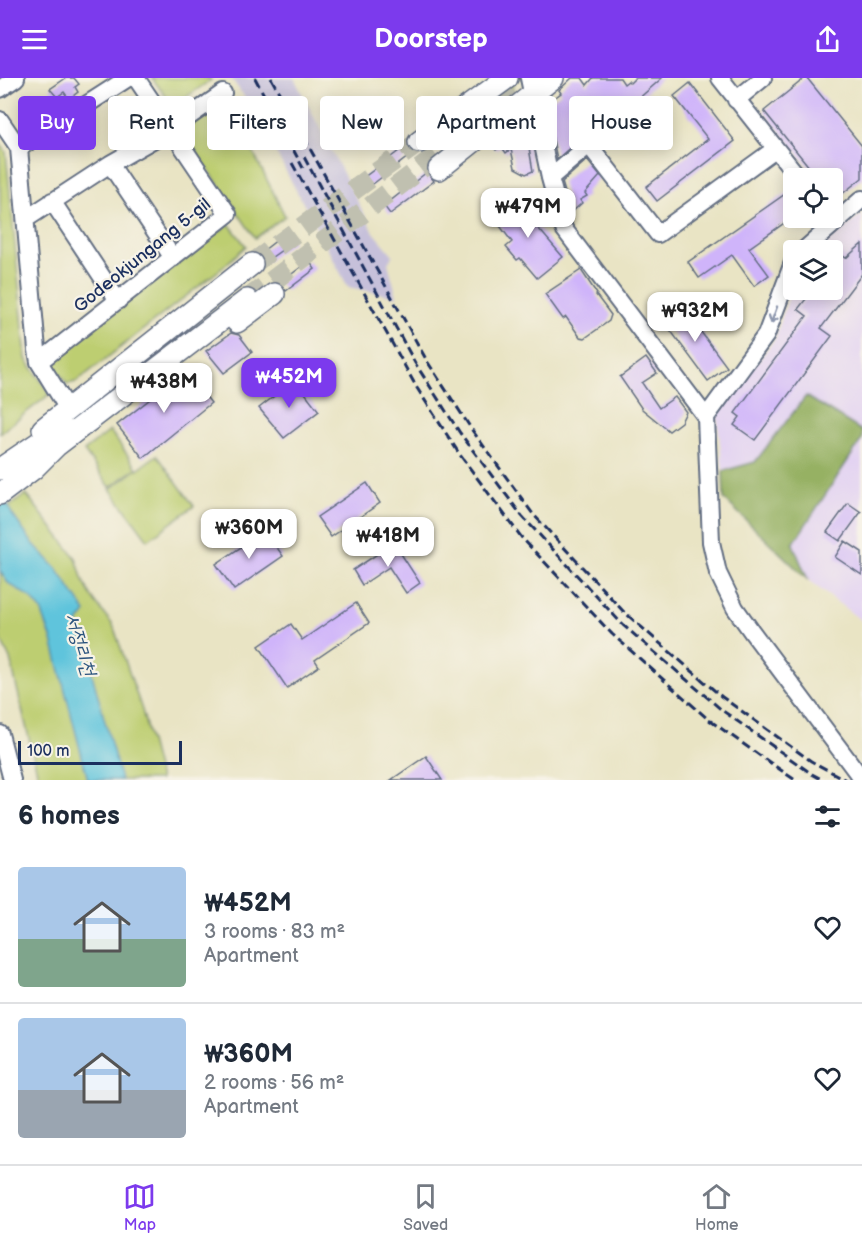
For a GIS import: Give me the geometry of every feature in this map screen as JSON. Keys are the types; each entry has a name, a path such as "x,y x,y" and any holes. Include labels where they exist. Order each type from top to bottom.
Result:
{"main road":[{"path":"483,96 507,78"},
{"path":"531,86 553,78"},
{"path":"439,169 462,150"},
{"path":"0,470 27,461 63,456 245,293 252,264"},
{"path":"0,494 27,461 45,427 68,409 245,293 274,294"}],"street":[{"path":"0,89 16,78"},
{"path":"96,99 128,78"},
{"name":"Godeokjungang 5-gil","path":"136,78 148,96"},
{"path":"720,78 791,168"},
{"path":"736,100 763,78"},
{"path":"531,86 550,178 564,229 706,417 711,542 718,573 735,608 859,775"},
{"path":"195,113 223,93"},
{"path":"0,120 18,147"},
{"path":"550,178 589,145 658,234 776,149"},
{"path":"19,150 39,362 68,409"},
{"path":"26,219 135,150"},
{"name":"Godeokjungang 5-gil","path":"39,362 228,214 184,150"},
{"path":"110,164 173,258"},
{"path":"843,213 862,199"},
{"path":"52,201 118,301"},
{"path":"814,240 825,228"},
{"path":"706,417 766,334 783,289"},
{"path":"0,734 7,775"}],"shaded area":[{"path":"231,78 294,78 303,96 244,96"},
{"path":"308,105 320,128 320,150 331,150 373,231 393,255 388,263 397,297 348,287 275,150 308,150"},
{"path":"862,214 862,431 806,397 755,463 723,471 717,415 775,339 788,300 843,300 843,240 830,240"},
{"path":"862,439 862,621 808,580 793,544"}],"green space":[{"path":"152,78 209,78 211,80 188,96 166,96"},
{"path":"514,82 509,96 495,96"},
{"path":"207,109 207,150 252,150 285,216 255,238 195,150 195,119"},
{"path":"0,143 6,152 26,359 50,394 0,433"},
{"path":"229,224 246,246 222,268 76,382 67,384 54,366 55,357"},
{"path":"806,396 862,431 862,439 793,544 808,580 724,499 723,471 755,462"},
{"path":"110,431 137,468 110,487 84,451"},
{"path":"157,455 194,506 148,540 110,489"},
{"path":"26,494 76,558 83,581 95,602 113,625 142,710 160,780 39,780 10,659 0,638 0,514"}],"water":[{"name":"서정리천","path":"0,488 12,514 31,541 57,569 86,612 78,623 121,780 88,780 52,640 41,610 31,598 8,583 0,571"}],"building":[{"path":"66,78 74,78 79,84 75,87 78,92 73,96 67,96 64,92 56,96 50,89"},
{"path":"572,78 582,78 587,85 593,78 620,78 624,84 628,81 630,83 635,78 662,78 642,96 569,96 569,148 557,159 555,150 557,150 557,96 561,93 559,90"},
{"path":"807,78 862,146 862,178 843,193 843,168 810,168 764,111"},
{"path":"690,83 735,141 657,201 646,187 708,139 674,96"},
{"path":"407,145 413,153 369,187 363,178 400,150 404,150"},
{"path":"511,150 529,150 533,171 526,174 515,168"},
{"path":"587,160 600,176 585,193 587,196 580,200 582,203 571,213 562,182"},
{"path":"427,172 434,181 390,214 384,206"},
{"path":"783,196 783,224 749,248 769,275 754,286 732,255 699,278 688,262"},
{"path":"531,200 538,204 526,214 563,257 537,278 520,258 517,260 506,247 512,242 494,218 515,202 520,208"},
{"path":"286,233 293,242 265,262 259,254"},
{"path":"862,244 862,274 843,299 843,256 846,258"},
{"path":"309,261 315,269 286,291 280,283"},
{"path":"581,270 611,315 609,321 585,338 580,337 566,317 563,319 545,294"},
{"path":"805,300 842,300 821,328 832,336 755,440 734,425 740,417 735,413 807,316 798,309"},
{"path":"681,305 727,367 708,381 665,323 670,319 667,315"},
{"path":"231,333 239,335 252,352 224,373 206,351"},
{"path":"646,358 657,373 642,383 659,408 675,397 686,412 681,422 669,431 642,409 620,377"},
{"path":"186,371 211,403 143,458 117,425"},
{"path":"295,380 319,411 284,438 259,408"},
{"path":"367,483 380,503 331,537 317,517"},
{"path":"848,503 861,512 840,541 827,532"},
{"path":"265,531 283,556 234,590 216,564"},
{"path":"845,541 862,552 862,575 835,557"},
{"path":"394,543 420,583 406,593 389,567 362,585 353,570"},
{"path":"356,603 369,623 315,660 319,666 287,688 259,646 291,624 302,640"},
{"path":"426,756 442,780 391,780"}],"tunnel":[{"path":"500,96 523,78"},
{"path":"252,264 416,144"},
{"path":"247,300 445,150"}],"railway":[{"path":"255,78 303,168"},
{"path":"271,78 427,361 472,430 533,514 624,612 722,697 811,761 846,780"},
{"path":"304,157 415,363 460,433 522,516 623,625 723,711 823,780"},
{"path":"292,163 417,388 460,455 522,538 612,634 709,720 795,780"}]}
